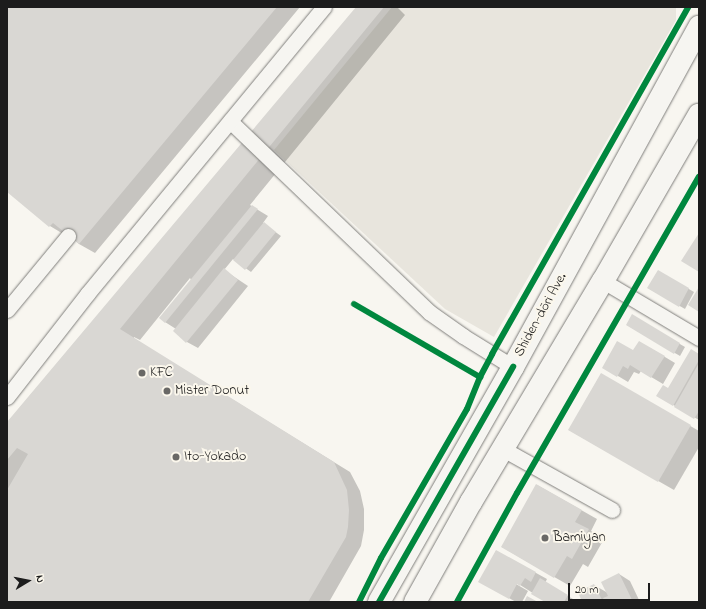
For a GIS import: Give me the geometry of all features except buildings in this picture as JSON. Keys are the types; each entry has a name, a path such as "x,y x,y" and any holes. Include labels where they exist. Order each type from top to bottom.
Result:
{"street":[{"name":"Shiden-dōri Ave.","path":"379,602 513,367 699,26"},
{"path":"415,602 471,502 604,281 699,115"}],"lane":[{"path":"7,397 94,287 324,7"},
{"path":"230,121 429,312 463,336 513,367"},
{"path":"7,310 68,236"},
{"path":"604,281 699,338"},
{"path":"503,449 612,510"}],"shaded area":[{"path":"392,7 676,7 676,20 494,337 445,309 274,150"}],"cycle path":[{"path":"359,602 381,558 467,409 480,377 492,354 688,7"},
{"path":"457,602 517,493 699,177"},
{"path":"354,304 480,377"},
{"path":"379,602 513,367"}],"place":[{"name":"KFC","path":"142,373"},
{"name":"Mister Donut","path":"167,391"},
{"name":"Ito-Yokado","path":"176,457"},
{"name":"Bamiyan","path":"545,538"}]}
